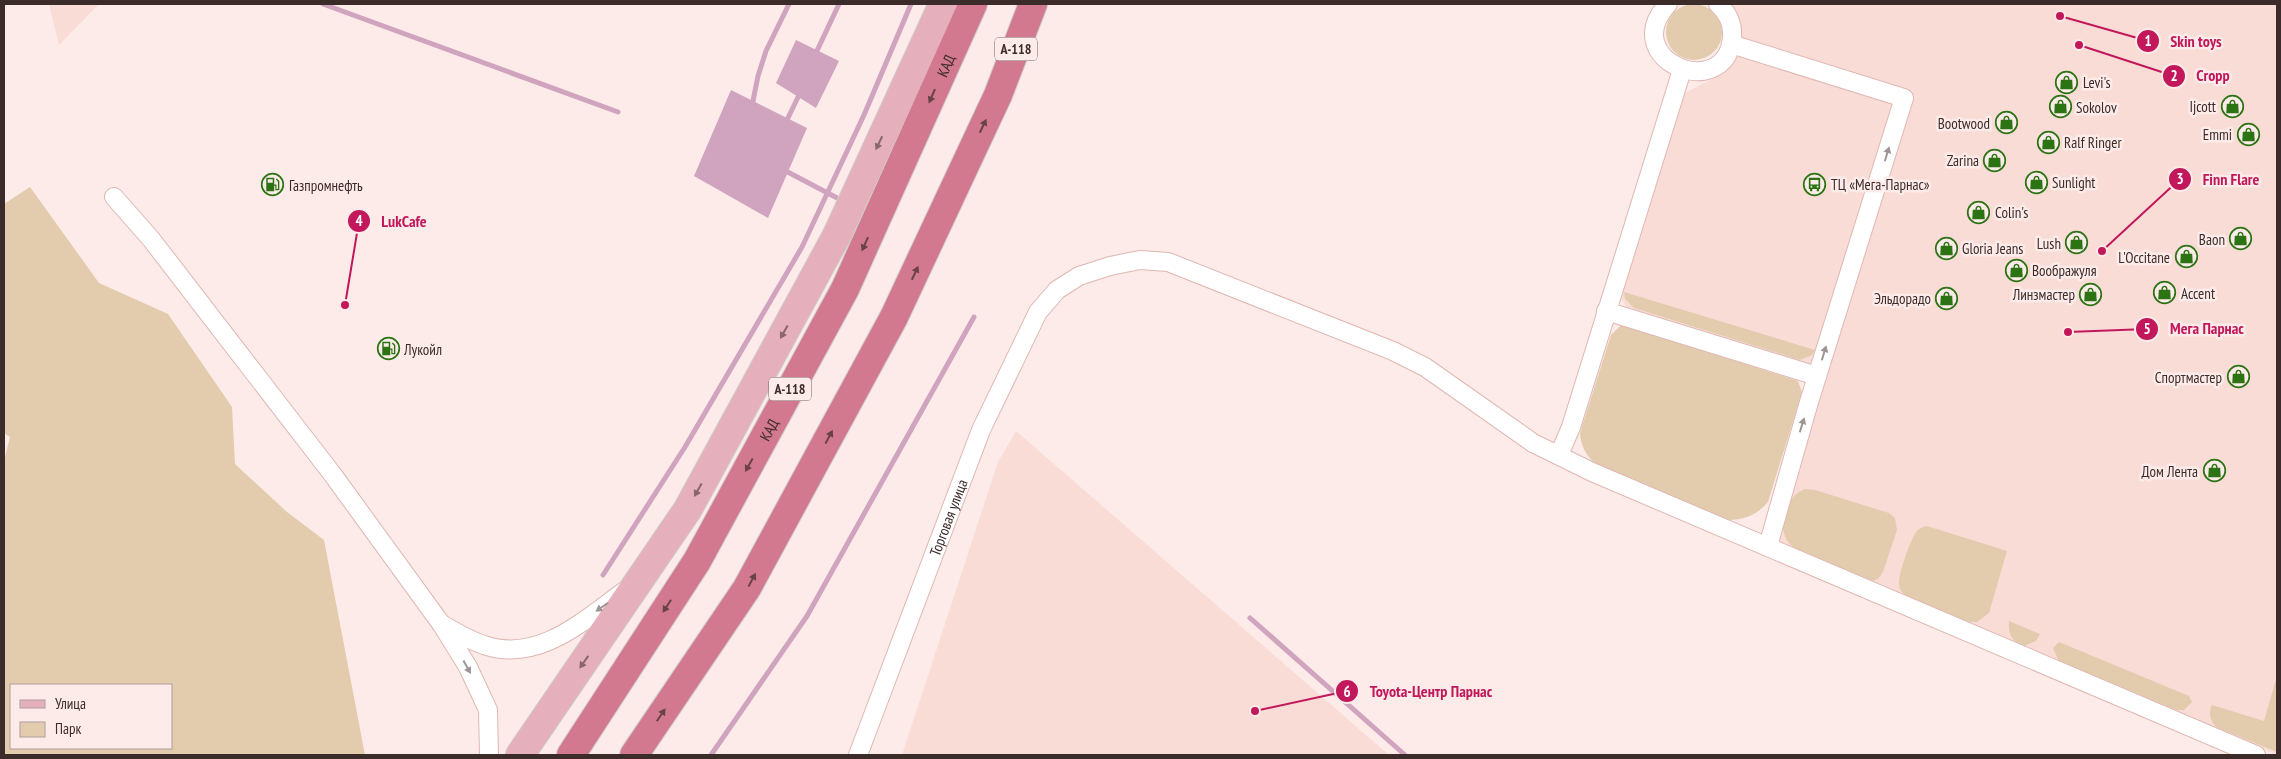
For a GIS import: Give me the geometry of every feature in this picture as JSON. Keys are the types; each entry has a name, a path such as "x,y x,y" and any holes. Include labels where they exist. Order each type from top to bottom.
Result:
{"highway":[{"name":"КАД","path":"570,755 697,561 845,289 973,4"},
{"name":"А-118","path":"634,755 747,588 894,318 998,95 1033,4"}],"main road":[{"path":"520,755 688,509 837,235 943,4"}],"street":[{"path":"1668,4 1661,11 1656,22 1657,46 1662,56 1671,64 1682,70 1694,72 1706,70 1717,64 1726,55 1731,44 1730,20 1718,4"},
{"path":"1731,44 1904,98 1817,376 1768,546"},
{"path":"1559,455 1571,427 1682,70"},
{"path":"114,197 151,239 332,474 442,625 468,667 488,710 489,755"},
{"name":"Торговая улица","path":"858,755 981,430 1038,312 1056,290 1079,276 1110,266 1140,260 1168,262 1393,351 1425,367 1533,443 1592,472 2256,755"},
{"path":"1606,311 1817,376"},
{"path":"442,625 484,646 516,651 553,641 642,578"}],"shaded area":[{"path":"49,4 99,4 59,45"},
{"path":"1727,4 2277,4 2277,755 1762,538 1813,370 1630,313 1619,295 1683,94 1722,74 1733,60 1739,37 1739,20"},
{"path":"796,40 839,61 816,108 776,83"},
{"path":"731,90 807,128 768,218 694,176"},
{"path":"1016,431 1389,755 902,755 998,462"}],"green space":[{"path":"1689,4 1699,4 1714,12 1720,21 1722,32 1720,43 1714,52 1699,60 1689,60 1678,55 1671,48 1666,37 1666,27 1671,16 1678,9"},
{"path":"30,187 99,283 168,314 232,407 235,464 287,512 324,540 365,755 4,755 4,461 10,437 4,433 4,204"},
{"path":"1624,292 1815,350 1812,355 1800,360 1634,308 1625,299"},
{"path":"1620,326 1627,326 1798,381 1802,392 1768,502 1760,510 1751,516 1729,520 1594,463 1588,456 1582,446 1580,433 1611,335"},
{"path":"1805,489 1815,490 1889,513 1895,518 1897,530 1883,572 1878,579 1866,582 1797,551 1789,542 1783,529 1786,508 1794,496"},
{"path":"1927,526 2007,551 1989,613 1977,622 1969,622 1907,597 1900,590 1899,579 1905,556 1914,535 1922,527"},
{"path":"2009,621 2040,634 2036,641 2024,646 2016,642 2011,636"},
{"path":"2059,642 2189,696 2192,702 2184,710 2176,710 2059,661 2053,648"},
{"path":"2277,676 2277,752 2216,727 2212,722 2210,711 2212,705 2264,721"}],"waterway":[{"path":"323,4 618,112"},
{"path":"752,106 758,76 766,51 789,4"},
{"path":"815,55 839,4"},
{"path":"603,575 685,447 802,247 864,115 911,4"},
{"path":"785,124 801,91"},
{"path":"782,169 841,200"},
{"path":"711,755 807,616 974,317"},
{"path":"1250,618 1405,755"}],"place":[{"name":"Skin toys","path":"2060,16"},
{"name":"Cropp","path":"2079,45"},
{"name":"Levi's","path":"2067,82"},
{"name":"Ijcott","path":"2232,106"},
{"name":"Sokolov","path":"2060,107"},
{"name":"Bootwood","path":"2006,123"},
{"name":"Emmi","path":"2248,134"},
{"name":"Ralf Ringer","path":"2048,142"},
{"name":"Zarina","path":"1995,160"},
{"name":"Sunlight","path":"2036,182"},
{"name":"ТЦ «Мега-Парнас»","path":"1815,184"},
{"name":"Газпромнефть","path":"273,185"},
{"name":"Colin's","path":"1979,212"},
{"name":"Baon","path":"2241,239"},
{"name":"Lush","path":"2077,243"},
{"name":"Gloria Jeans","path":"1946,248"},
{"name":"Finn Flare","path":"2102,251"},
{"name":"L'Occitane","path":"2186,257"},
{"name":"Воображуля","path":"2016,270"},
{"name":"Accent","path":"2165,293"},
{"name":"Линзмастер","path":"2091,294"},
{"name":"Эльдорадо","path":"1947,298"},
{"name":"LukCafe","path":"345,305"},
{"name":"Мега Парнас","path":"2068,332"},
{"name":"Лукойл","path":"388,349"},
{"name":"Спортмастер","path":"2238,377"},
{"name":"Дом Лента","path":"2214,471"},
{"name":"Toyota-Центр Парнас","path":"1255,711"}]}
